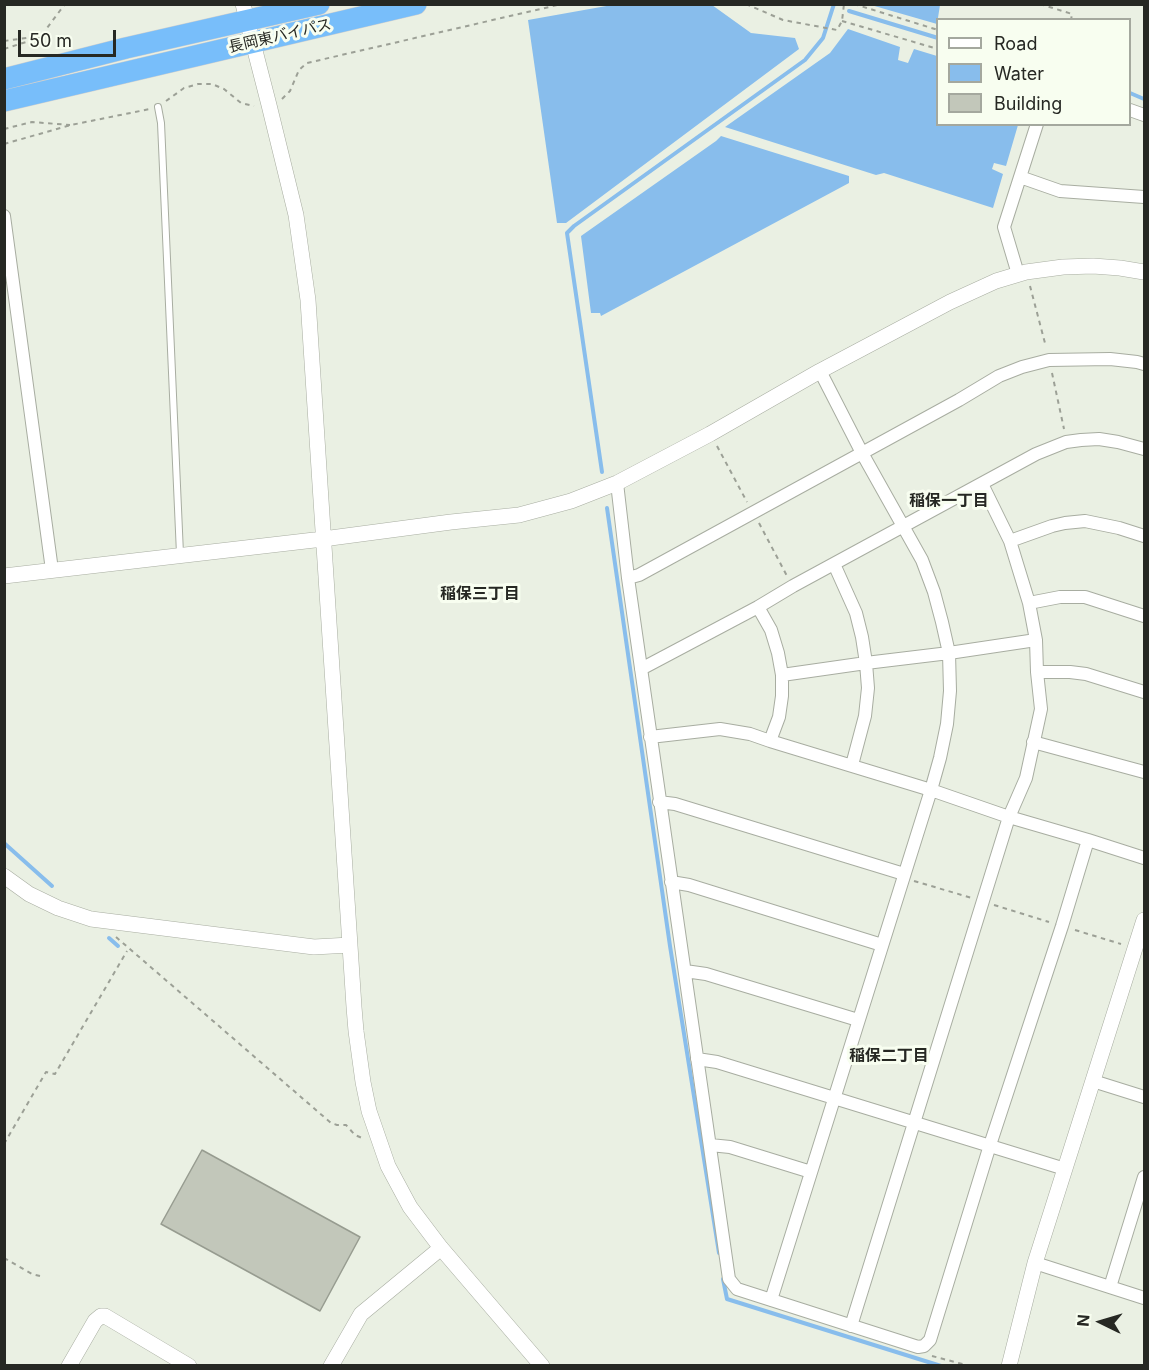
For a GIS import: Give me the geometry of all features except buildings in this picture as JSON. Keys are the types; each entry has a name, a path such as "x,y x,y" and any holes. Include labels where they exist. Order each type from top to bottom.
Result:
{"highway":[{"name":"長岡東バイパス","path":"4,79 126,48 245,13 319,4"},
{"name":"長岡東バイパス","path":"4,101 416,4"}],"street":[{"path":"245,13 296,215 308,300 356,1031 369,1111 388,1166 410,1207 441,1248 542,1365"},
{"path":"1018,274 1004,227 1035,126"},
{"path":"1020,177 1060,190 1144,196"},
{"path":"4,216 52,570"},
{"path":"4,576 519,515 571,501 617,483 710,434 820,371 972,291 1018,274 1063,267 1093,266 1144,272"},
{"path":"628,578 639,575 960,400 999,376 1049,360 1110,359 1144,364"},
{"path":"771,1300 932,790 947,724 950,691 949,653 934,592 922,560 862,453 820,371"},
{"path":"641,669 1036,454 1066,442 1081,440 1118,442 1144,449"},
{"path":"617,483 659,802 729,1279 737,1289 918,1347 924,1346 930,1340 1088,840"},
{"path":"851,1326 1009,817 1026,778 1041,709 1036,640 1029,603 1010,541 982,484"},
{"path":"1010,541 1052,526 1085,521 1144,536"},
{"path":"834,564 856,613 866,663 868,688 865,716 852,765"},
{"path":"1029,603 1060,597 1085,597 1144,616"},
{"path":"758,607 771,630 782,675 779,717 770,741"},
{"path":"782,675 1036,640"},
{"path":"1037,672 1086,674 1144,693"},
{"path":"650,737 720,729 750,734 1144,858"},
{"path":"1033,742 1144,772"},
{"path":"659,802 675,804 904,874"},
{"path":"4,876 29,894 58,908 91,919 314,947 350,945"},
{"path":"671,882 689,885 882,945"},
{"path":"1009,1365 1035,1263 1144,920"},
{"path":"685,971 706,974 858,1020"},
{"path":"697,1059 717,1062 1065,1169"},
{"path":"1094,1081 1144,1097"},
{"path":"710,1145 730,1147 811,1172"},
{"path":"1110,1287 1144,1177"},
{"path":"331,1365 361,1314 441,1248"},
{"path":"1035,1263 1144,1298"},
{"path":"69,1365 95,1321 101,1316 105,1316 189,1365"}],"lane":[{"path":"158,107 161,123 180,555"}],"path":[{"path":"45,36 47,28 65,4"},
{"path":"4,144 71,125 158,107 184,88 198,84 212,84 224,89 241,103 251,106 269,105 283,99 290,91 299,70 307,63 562,4"},
{"path":"746,4 783,20 835,30 842,21 844,4"},
{"path":"751,4 758,10"},
{"path":"854,4 936,29"},
{"path":"1040,4 1072,14 1071,18"},
{"path":"842,21 936,48"},
{"path":"4,41 45,36"},
{"path":"4,50 45,36"},
{"path":"4,129 32,122 71,125"},
{"path":"904,874 914,881 1136,949"},
{"path":"109,921 115,937 331,1123 346,1125 355,1135 364,1138 378,1137"},
{"path":"4,1144 46,1072 55,1074 127,951"},
{"path":"4,1258 40,1276"},
{"path":"924,1346 930,1355 970,1365"}],"water":[{"path":"612,5 712,5 751,33 795,38 799,49 566,223 557,223 528,20"},
{"path":"871,5 940,5 936,24"},
{"path":"848,29 900,47 898,60 908,63 914,49 936,56 936,126 1018,126 1006,166 994,163 992,169 1003,174 993,208 884,173 876,175 725,127 830,53"},
{"path":"721,136 849,176 849,183 601,316 600,313 591,313 581,236"}],"waterway":[{"path":"602,472 567,233 805,60 823,38 834,4"},
{"path":"849,11 936,37"},
{"path":"1131,93 1144,99"},
{"path":"607,508 670,946 719,1253"},
{"path":"4,843 52,886"},
{"path":"109,938 118,946"},
{"path":"723,1279 727,1299 941,1366"}],"district":[{"name":"稲保一丁目","path":"949,501"},
{"name":"稲保三丁目","path":"480,594"},
{"name":"稲保二丁目","path":"889,1056"}]}
